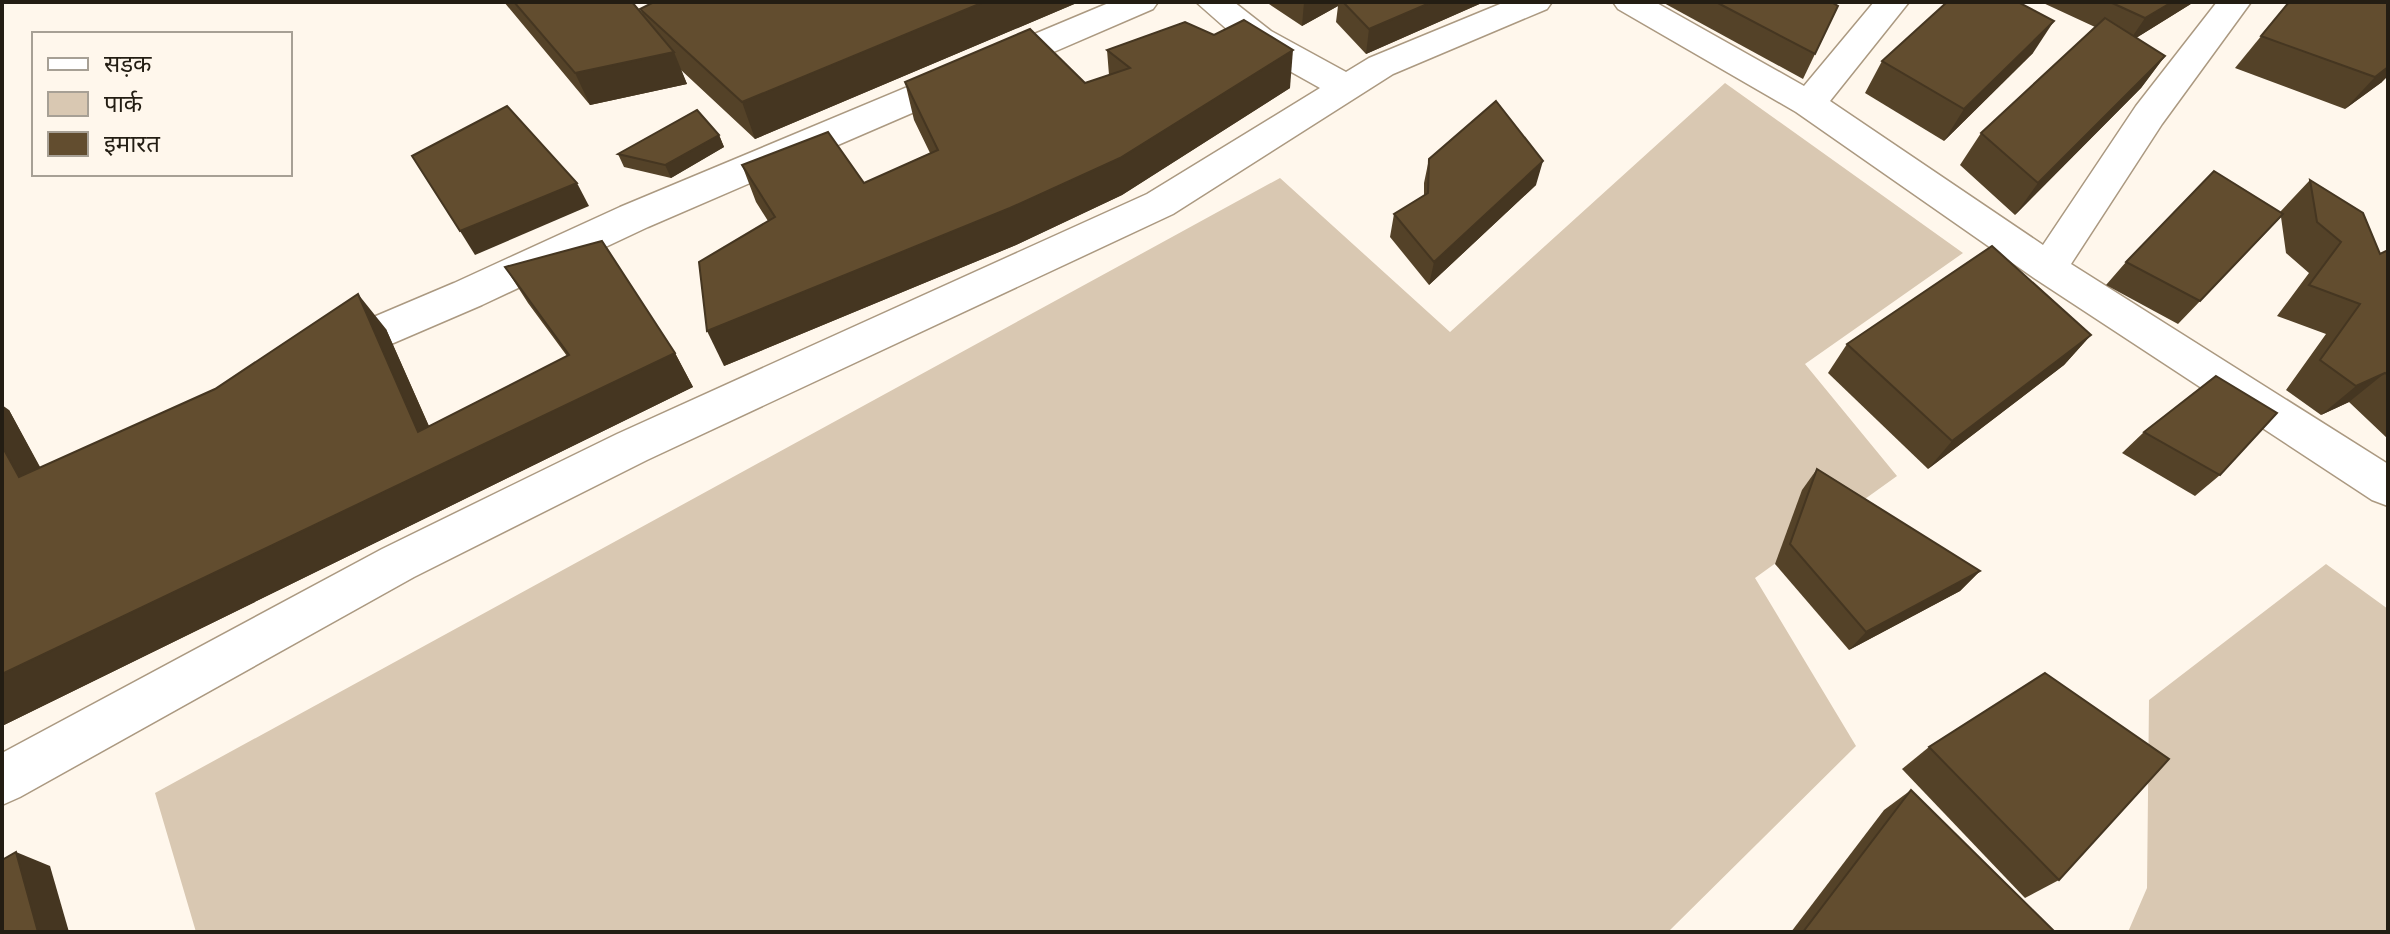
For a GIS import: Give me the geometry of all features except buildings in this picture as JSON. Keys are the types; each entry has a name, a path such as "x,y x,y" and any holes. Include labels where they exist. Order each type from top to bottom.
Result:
{"street":[{"path":"298,367 468,294 634,217 1141,2"},
{"path":"1213,2 1259,39 1345,87"},
{"path":"2,780 398,563 618,454 1160,204 1381,66 1535,2"},
{"path":"1630,2 1809,104 2048,268 2388,487"},
{"path":"1809,104 1892,2"},
{"path":"2048,268 2149,115 2234,2"}],"green space":[{"path":"1725,83 1963,253 1805,364 1897,476 1755,578 1856,746 1668,932 196,932 155,793 1280,178 1450,332"},
{"path":"2326,564 2388,609 2388,932 2128,932 2147,888 2149,700"}]}
